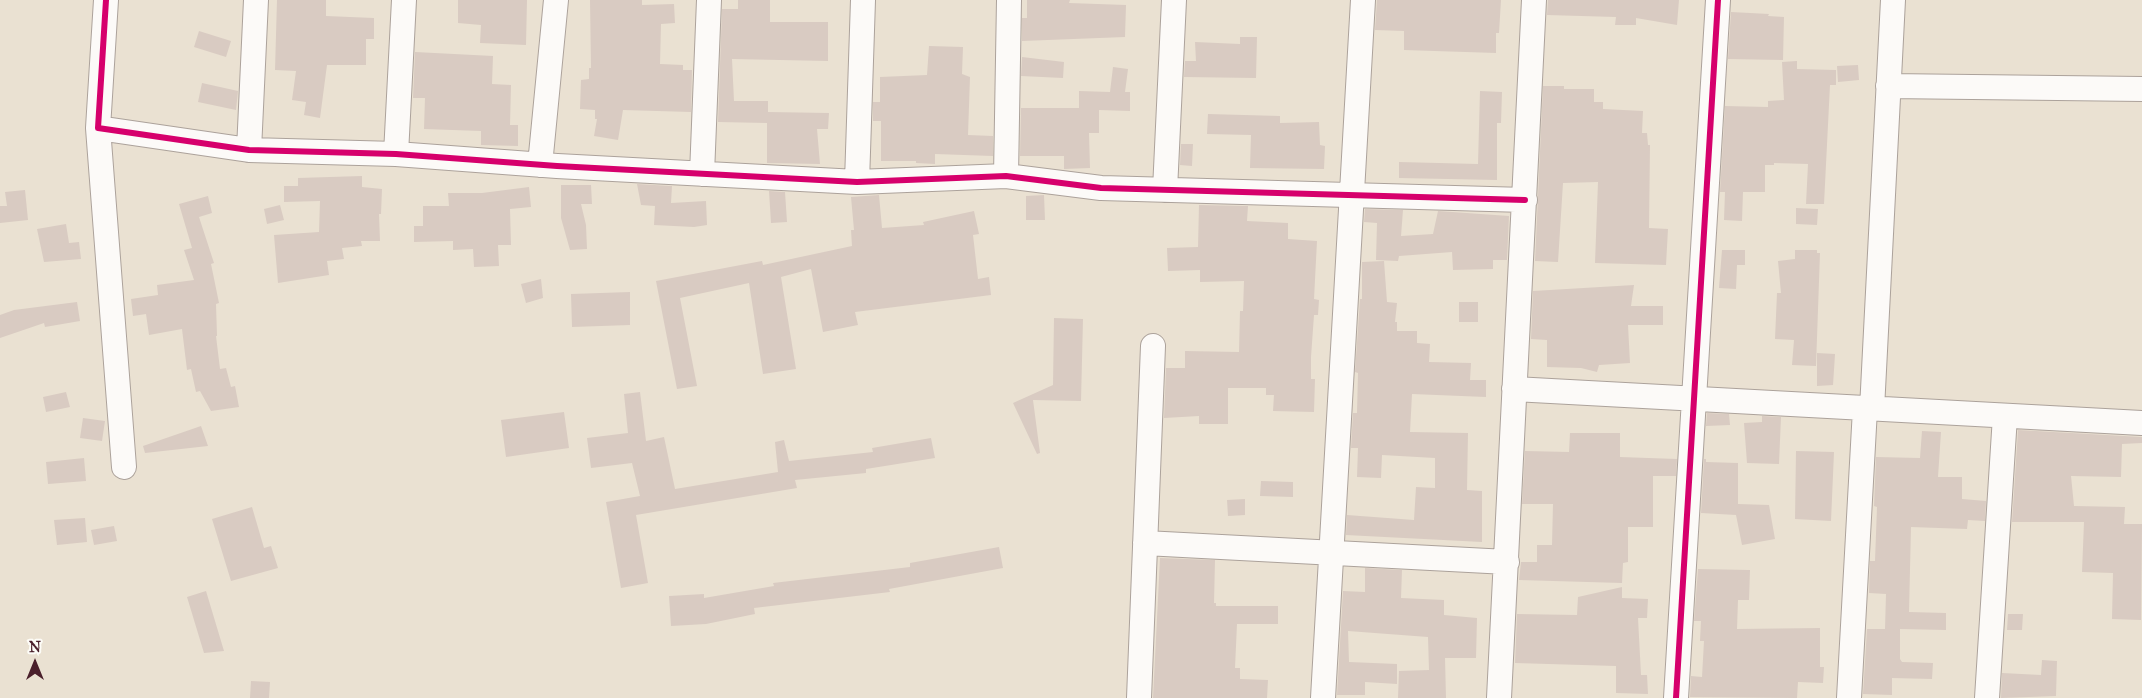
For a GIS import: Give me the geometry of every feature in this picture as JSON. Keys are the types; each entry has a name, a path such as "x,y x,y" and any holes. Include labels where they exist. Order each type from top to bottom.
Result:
{"street":[{"path":"106,0 98,128 124,468"},
{"path":"249,150 256,0"},
{"path":"396,154 404,0"},
{"path":"540,165 556,0"},
{"path":"702,174 709,0"},
{"path":"857,182 863,0"},
{"path":"1006,176 1009,0"},
{"path":"1165,190 1174,0"},
{"path":"1323,698 1350,195 1363,0"},
{"path":"1499,698 1514,389 1526,200 1534,0"},
{"path":"1676,698 1718,0"},
{"path":"1850,698 1893,0"},
{"path":"1888,86 2142,89"},
{"path":"98,128 249,150 396,154 540,165 857,182 1006,176 1101,188 1526,200"},
{"path":"1139,698 1153,346"},
{"path":"1514,389 2142,423"},
{"path":"1987,698 2005,416"},
{"path":"1145,543 1330,551 1507,562"}],"building":[{"path":"277,0 326,0 326,16 374,18 374,39 366,39 366,65 327,65 320,118 304,115 306,102 292,100 296,71 275,70"},
{"path":"458,0 527,0 526,45 480,43 481,25 458,23"},
{"path":"590,0 642,0 642,5 674,4 675,23 661,24 660,64 683,65 683,70 692,70 691,112 623,110 618,140 594,136 597,119 595,119 595,110 580,109 581,80 589,79 589,68 591,68"},
{"path":"738,0 770,0 770,22 828,22 828,61 732,59 734,101 768,101 768,112 829,113 828,129 817,129 820,164 767,163 767,123 718,122 722,9 738,9"},
{"path":"1027,0 1070,0 1069,3 1126,5 1125,37 1022,41 1022,18 1027,18"},
{"path":"1377,0 1501,0 1499,33 1496,33 1496,53 1404,50 1404,31 1375,30"},
{"path":"1548,0 1679,0 1677,25 1636,18 1636,25 1615,25 1616,17 1547,15"},
{"path":"1731,12 1769,14 1768,16 1784,17 1783,60 1728,59"},
{"path":"199,31 231,41 226,57 194,47"},
{"path":"1240,37 1257,37 1256,78 1184,77 1185,61 1196,61 1195,42 1240,44"},
{"path":"929,46 963,47 962,74 970,77 968,135 993,136 993,156 935,154 935,164 916,163 916,161 881,161 881,121 873,121 873,102 880,102 880,77 927,75"},
{"path":"415,52 493,56 492,84 511,85 510,125 518,125 518,146 481,145 481,131 424,129 425,98 413,98"},
{"path":"1022,57 1064,62 1063,78 1021,76"},
{"path":"1797,61 1797,69 1836,70 1836,85 1830,85 1824,204 1806,204 1808,164 1774,163 1774,165 1765,165 1765,192 1743,192 1742,221 1724,220 1725,192 1720,192 1725,106 1768,107 1768,101 1784,100 1782,62"},
{"path":"1858,65 1859,80 1838,82 1837,66"},
{"path":"1113,67 1128,69 1125,92 1130,92 1130,111 1099,110 1099,133 1089,133 1090,168 1064,169 1064,156 1020,156 1021,108 1079,108 1079,91 1110,92"},
{"path":"202,83 238,91 236,110 198,102"},
{"path":"1543,86 1564,86 1564,89 1594,89 1594,102 1603,102 1603,109 1643,111 1642,133 1647,133 1648,145 1650,145 1649,228 1668,229 1666,265 1595,263 1598,182 1563,183 1558,262 1535,261"},
{"path":"1480,91 1502,92 1501,123 1497,123 1497,180 1399,178 1399,162 1478,164"},
{"path":"1208,114 1280,116 1280,123 1319,122 1320,145 1325,146 1324,169 1250,168 1251,135 1207,134"},
{"path":"1181,144 1193,144 1192,166 1180,165"},
{"path":"362,176 362,187 382,189 381,214 379,214 380,241 361,241 362,246 342,248 344,259 327,261 329,275 278,283 274,235 319,232 320,201 284,202 284,186 298,186 298,178"},
{"path":"637,184 672,186 671,203 706,201 707,225 694,227 654,225 655,206 641,205"},
{"path":"561,185 591,185 592,204 581,204 586,225 587,249 570,250 561,218"},
{"path":"529,187 531,207 510,209 511,245 498,245 499,266 474,267 473,249 453,250 453,241 414,242 414,226 423,226 423,206 449,206 448,193 482,193"},
{"path":"25,190 28,220 0,223 0,206 7,206 5,192"},
{"path":"769,191 785,192 787,222 771,223"},
{"path":"879,195 882,228 924,225 923,222 974,211 979,234 973,235 978,279 989,277 991,295 855,312 858,325 823,332 811,269 781,277 796,369 763,374 749,283 680,298 697,386 677,389 656,281 762,261 763,265 852,246 851,230 854,230 851,197"},
{"path":"1044,195 1045,220 1026,220 1026,196"},
{"path":"208,196 212,213 199,217 214,263 211,264 219,303 216,304 216,336 220,369 226,368 231,387 235,386 239,407 211,411 200,391 196,392 191,369 187,370 182,329 149,335 146,314 133,316 131,299 158,295 157,285 194,280 184,250 192,248 179,204"},
{"path":"280,205 284,220 267,224 264,209"},
{"path":"1199,205 1248,206 1247,221 1288,223 1288,239 1317,241 1314,299 1319,300 1318,315 1314,315 1311,357 1311,379 1315,379 1314,412 1273,411 1274,395 1266,395 1266,388 1228,388 1228,424 1199,424 1199,416 1164,418 1166,368 1185,368 1185,351 1239,352 1240,311 1243,311 1244,281 1200,282 1200,270 1168,271 1167,248 1198,247"},
{"path":"1796,208 1818,209 1817,225 1796,224"},
{"path":"1365,209 1403,210 1401,236 1433,234 1438,211 1509,216 1507,260 1493,260 1493,269 1453,270 1452,252 1399,256 1398,261 1376,260 1377,223 1364,222"},
{"path":"66,224 69,243 79,242 81,259 44,262 37,229"},
{"path":"1722,250 1745,250 1745,265 1737,265 1736,289 1719,288"},
{"path":"1795,250 1817,250 1817,253 1820,253 1816,366 1792,365 1794,340 1775,339 1777,293 1781,293 1778,261 1795,259"},
{"path":"1384,261 1387,302 1397,303 1395,322 1397,322 1397,331 1417,331 1417,343 1430,344 1429,362 1471,363 1470,380 1486,380 1486,397 1412,394 1410,432 1468,433 1467,490 1482,491 1482,542 1346,535 1347,515 1414,520 1416,487 1435,488 1435,458 1382,455 1381,478 1357,477 1358,448 1351,448 1353,413 1357,413 1358,373 1355,372 1360,299 1362,299 1362,262"},
{"path":"541,279 543,298 526,303 521,284"},
{"path":"1634,285 1631,306 1663,306 1663,325 1628,325 1630,363 1599,365 1597,372 1581,368 1547,367 1547,340 1531,339 1533,291"},
{"path":"630,292 630,325 572,327 571,294"},
{"path":"77,302 80,321 45,327 44,323 0,338 0,315 14,310"},
{"path":"1459,302 1478,302 1478,322 1459,322"},
{"path":"1054,318 1083,319 1081,401 1033,400 1040,453 1037,454 1013,403 1053,385"},
{"path":"1817,353 1835,354 1833,385 1817,386"},
{"path":"66,392 70,407 46,412 43,397"},
{"path":"640,392 646,441 664,437 675,489 778,472 775,442 784,440 789,461 873,452 872,448 931,438 935,458 866,469 866,473 795,480 797,488 636,515 648,583 621,588 606,502 640,496 632,463 591,468 587,438 628,433 624,394"},
{"path":"564,412 569,448 506,457 501,420"},
{"path":"1707,413 1729,414 1730,425 1706,426"},
{"path":"1762,416 1781,417 1779,464 1747,463 1744,423 1762,422"},
{"path":"83,418 105,421 102,441 80,438"},
{"path":"201,426 208,446 145,453 143,446"},
{"path":"2018,430 2142,437 2142,443 2122,444 2121,477 2071,476 2074,506 2125,507 2124,524 2142,524 2141,620 2112,619 2113,573 2082,572 2084,522 2012,522"},
{"path":"1922,431 1941,432 1938,477 1962,477 1962,499 1986,501 1985,521 1968,520 1967,529 1911,527 1909,612 1946,613 1946,630 1900,629 1900,659 1902,662 1933,663 1932,679 1892,678 1892,695 1863,694 1867,629 1885,629 1886,594 1869,593 1870,561 1875,561 1877,507 1874,506 1876,457 1920,458"},
{"path":"1570,433 1620,433 1620,457 1677,459 1676,476 1653,476 1653,527 1628,527 1628,562 1623,563 1622,583 1519,580 1521,562 1537,562 1537,545 1552,545 1553,504 1522,504 1525,451 1569,452"},
{"path":"1796,451 1834,452 1831,521 1795,519"},
{"path":"84,458 86,481 48,484 46,462"},
{"path":"1704,459 1706,459 1706,462 1738,463 1738,504 1769,505 1775,539 1742,545 1736,515 1701,513"},
{"path":"1261,481 1293,482 1293,497 1260,496"},
{"path":"1245,499 1245,515 1228,516 1227,500"},
{"path":"252,507 264,548 271,546 278,568 231,581 212,519"},
{"path":"85,518 87,542 57,545 54,520"},
{"path":"114,526 117,541 94,545 91,530"},
{"path":"999,547 1003,568 889,589 890,592 754,608 755,614 706,624 671,626 669,596 704,594 704,598 774,586 773,583 910,567 910,563"},
{"path":"1160,558 1215,560 1214,603 1216,603 1216,606 1278,606 1278,624 1237,624 1235,668 1240,668 1240,679 1268,680 1267,698 1153,698"},
{"path":"1365,568 1402,570 1401,598 1444,600 1444,615 1477,618 1476,658 1445,658 1446,698 1398,698 1399,671 1429,670 1428,637 1348,631 1349,662 1397,664 1397,684 1365,682 1365,695 1337,695 1343,591 1365,592"},
{"path":"1698,569 1750,570 1749,600 1738,600 1737,629 1820,628 1820,667 1824,667 1823,683 1798,682 1797,698 1690,697 1691,676 1702,677 1704,641 1700,641 1701,621 1694,621"},
{"path":"1622,587 1622,598 1648,599 1647,618 1638,618 1641,675 1647,675 1648,694 1616,693 1616,666 1515,663 1517,614 1577,615 1578,597"},
{"path":"206,591 224,651 204,653 187,597"},
{"path":"2008,614 2023,614 2022,630 2007,630"},
{"path":"2042,660 2057,661 2056,696 2001,698 2002,673 2041,675"},
{"path":"251,681 270,682 269,698 250,698"}],"cycle path":[{"path":"106,0 98,128 249,150 396,154 557,166 857,182 1006,176 1101,188 1525,200"},
{"path":"1676,698 1718,0"}]}
